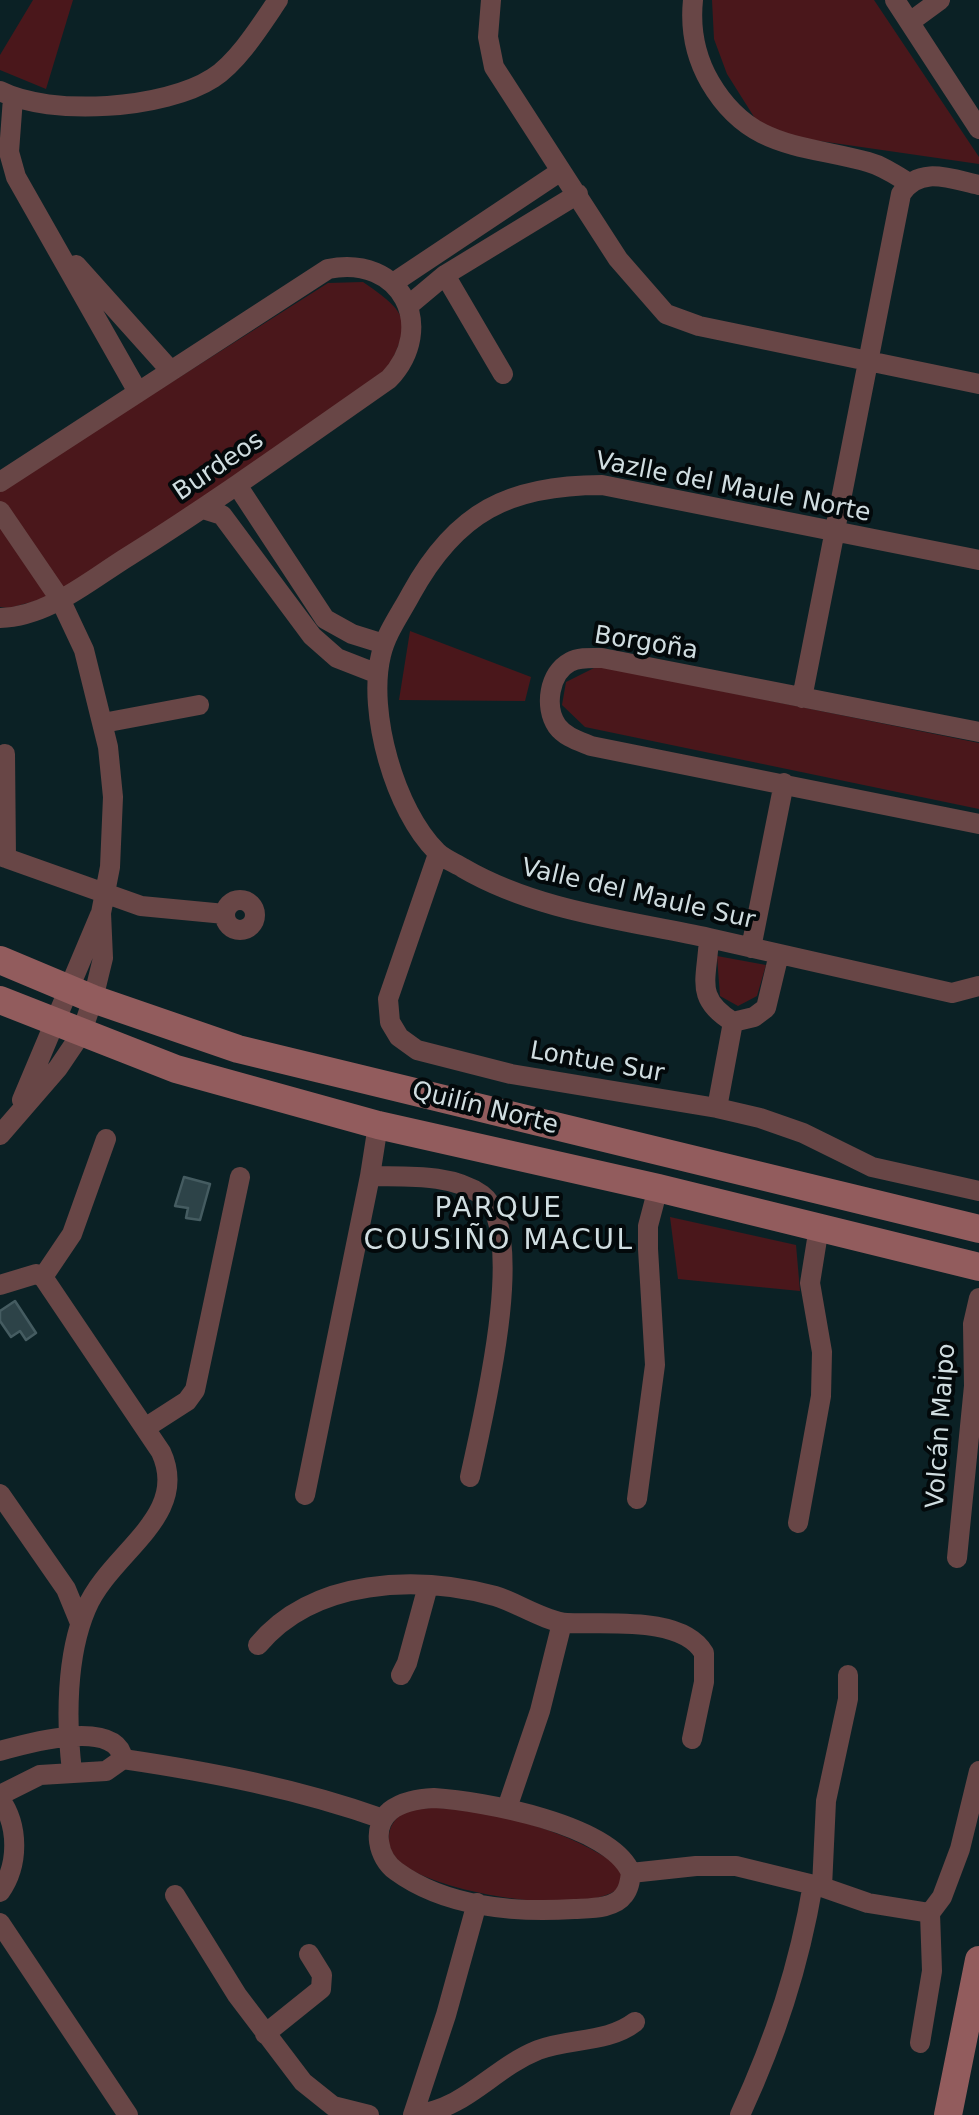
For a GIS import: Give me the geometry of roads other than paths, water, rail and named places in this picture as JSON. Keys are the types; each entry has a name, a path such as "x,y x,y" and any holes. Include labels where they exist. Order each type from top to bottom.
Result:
{"street":[{"path":"138,392 55,241 20,186 11,164 6,94 49,104 108,107 162,98 213,78 255,34 278,0"},
{"path":"491,0 488,38 494,67 618,259 666,314 699,326 979,384"},
{"path":"693,0 695,49 706,76 726,105 753,130 783,143 869,162 909,183"},
{"path":"896,0 979,129"},
{"path":"910,22 940,0"},
{"path":"393,283 561,171"},
{"path":"802,698 899,200 909,183 931,176 979,185"},
{"path":"0,482 328,269 368,268 393,283 408,306 444,275 578,194"},
{"path":"55,241 171,371"},
{"path":"444,275 504,374"},
{"name":"Burdeos","path":"0,618 25,615 60,599 203,509 389,380 404,361 409,344 408,306"},
{"path":"237,485 326,619 352,634 381,659"},
{"name":"Vazlle del Maule Norte","path":"381,659 430,559 476,515 500,501 566,485 602,485 979,560"},
{"path":"203,509 222,514 312,636 337,658 381,659"},
{"path":"0,511 60,599 84,650 102,723 113,797 110,867 102,903 104,958 80,994 54,1022 18,1110"},
{"name":"Borgoña","path":"979,732 602,658 570,662 558,673 550,694 550,710 557,726 571,738 592,746 979,824"},
{"name":"Valle del Maule Sur","path":"381,659 378,712 387,758 412,816 438,854 493,886 557,907 952,993 979,986"},
{"path":"102,723 198,706"},
{"path":"4,754 3,857 102,903 225,914"},
{"path":"750,948 784,783"},
{"name":"Lontue Sur","path":"438,854 388,1000 390,1022 399,1037 417,1050 511,1074 717,1108 803,1133 872,1167 976,1191"},
{"path":"709,938 706,998 714,1010 733,1022 754,1017 766,1008 779,954"},
{"name":"Quilín Norte","path":"0,960 80,994 238,1049 979,1228"},
{"path":"0,1135 82,1034 80,994"},
{"name":"Quilín Norte","path":"0,1000 176,1069 378,1125 658,1188 979,1268"},
{"path":"717,1108 733,1022"},
{"path":"305,1495 378,1125"},
{"path":"43,1277 72,1234 106,1139"},
{"path":"370,1176 455,1182 484,1196 498,1218 501,1329 470,1477"},
{"path":"146,1428 187,1401 195,1390 240,1177"},
{"path":"637,1499 655,1365 648,1226 658,1188"},
{"path":"798,1523 822,1396 822,1352 810,1283 819,1227"},
{"path":"0,1285 36,1274 43,1277 146,1428 166,1464 170,1480 162,1510 104,1578 80,1624 68,1703 72,1770"},
{"name":"Volcán Maipo","path":"957,1558 974,1386 973,1324 979,1298"},
{"path":"0,1494 66,1589 80,1624"},
{"path":"56,1576 82,1586 104,1578"},
{"path":"258,1645 280,1623 329,1598 386,1585 428,1586 497,1597 562,1623 634,1624 678,1633 696,1642 704,1653 706,1670 692,1740"},
{"path":"400,1676 408,1662 428,1586"},
{"path":"507,1808 540,1711 562,1623"},
{"path":"740,2115 790,1991 818,1886 826,1801 848,1699 848,1676"},
{"path":"0,1752 32,1742 108,1738 119,1746 123,1759"},
{"path":"0,1892 13,1860 14,1841 10,1818 0,1797 40,1775 106,1770 123,1759 285,1789 383,1819"},
{"path":"920,2043 932,1971 930,1913 942,1898 956,1862 979,1771"},
{"path":"449,1799 507,1808 567,1827 624,1861 631,1873 621,1899 598,1907 536,1911 476,1903 416,1882 387,1863 379,1838 383,1819 396,1806 418,1800 449,1799"},
{"path":"631,1873 736,1866 868,1903 930,1913"},
{"path":"175,1895 264,2034 303,2082 324,2100 344,2110 370,2115"},
{"path":"413,2115 450,2003 476,1903"},
{"path":"0,1923 128,2115"},
{"path":"264,2034 321,1990 322,1975 309,1954"},
{"path":"948,2115 979,1960"},
{"path":"413,2115 454,2104 536,2051 622,2031 636,2022"}],"district":[{"name":"PARQUE COUSIÑO MACUL","path":"499,1226"}]}
